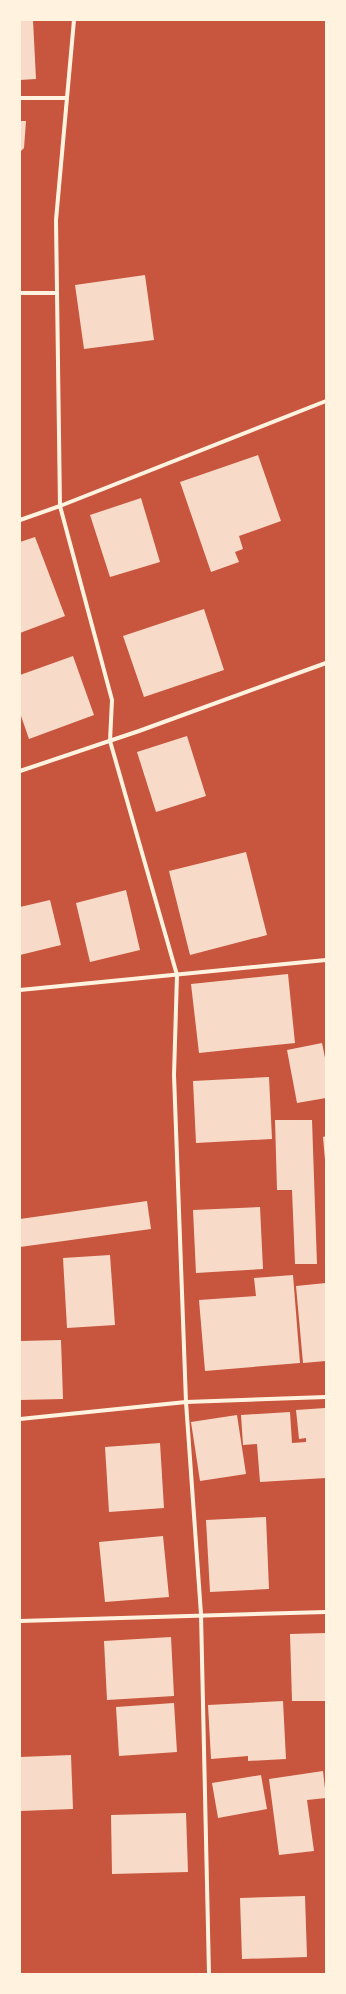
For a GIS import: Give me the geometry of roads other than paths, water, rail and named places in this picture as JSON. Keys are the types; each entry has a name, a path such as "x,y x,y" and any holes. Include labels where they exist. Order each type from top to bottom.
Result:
{"street":[{"path":"74,20 56,220 60,506 112,700 110,741 177,975 174,1075 186,1402 201,1614 209,1974"},
{"path":"20,98 67,98"},
{"path":"20,293 57,293"},
{"path":"20,520 60,506 326,401"},
{"path":"20,771 110,741 326,663"},
{"path":"20,990 326,960"},
{"path":"20,1419 186,1402 326,1397"},
{"path":"20,1620 201,1614 326,1612"}]}
